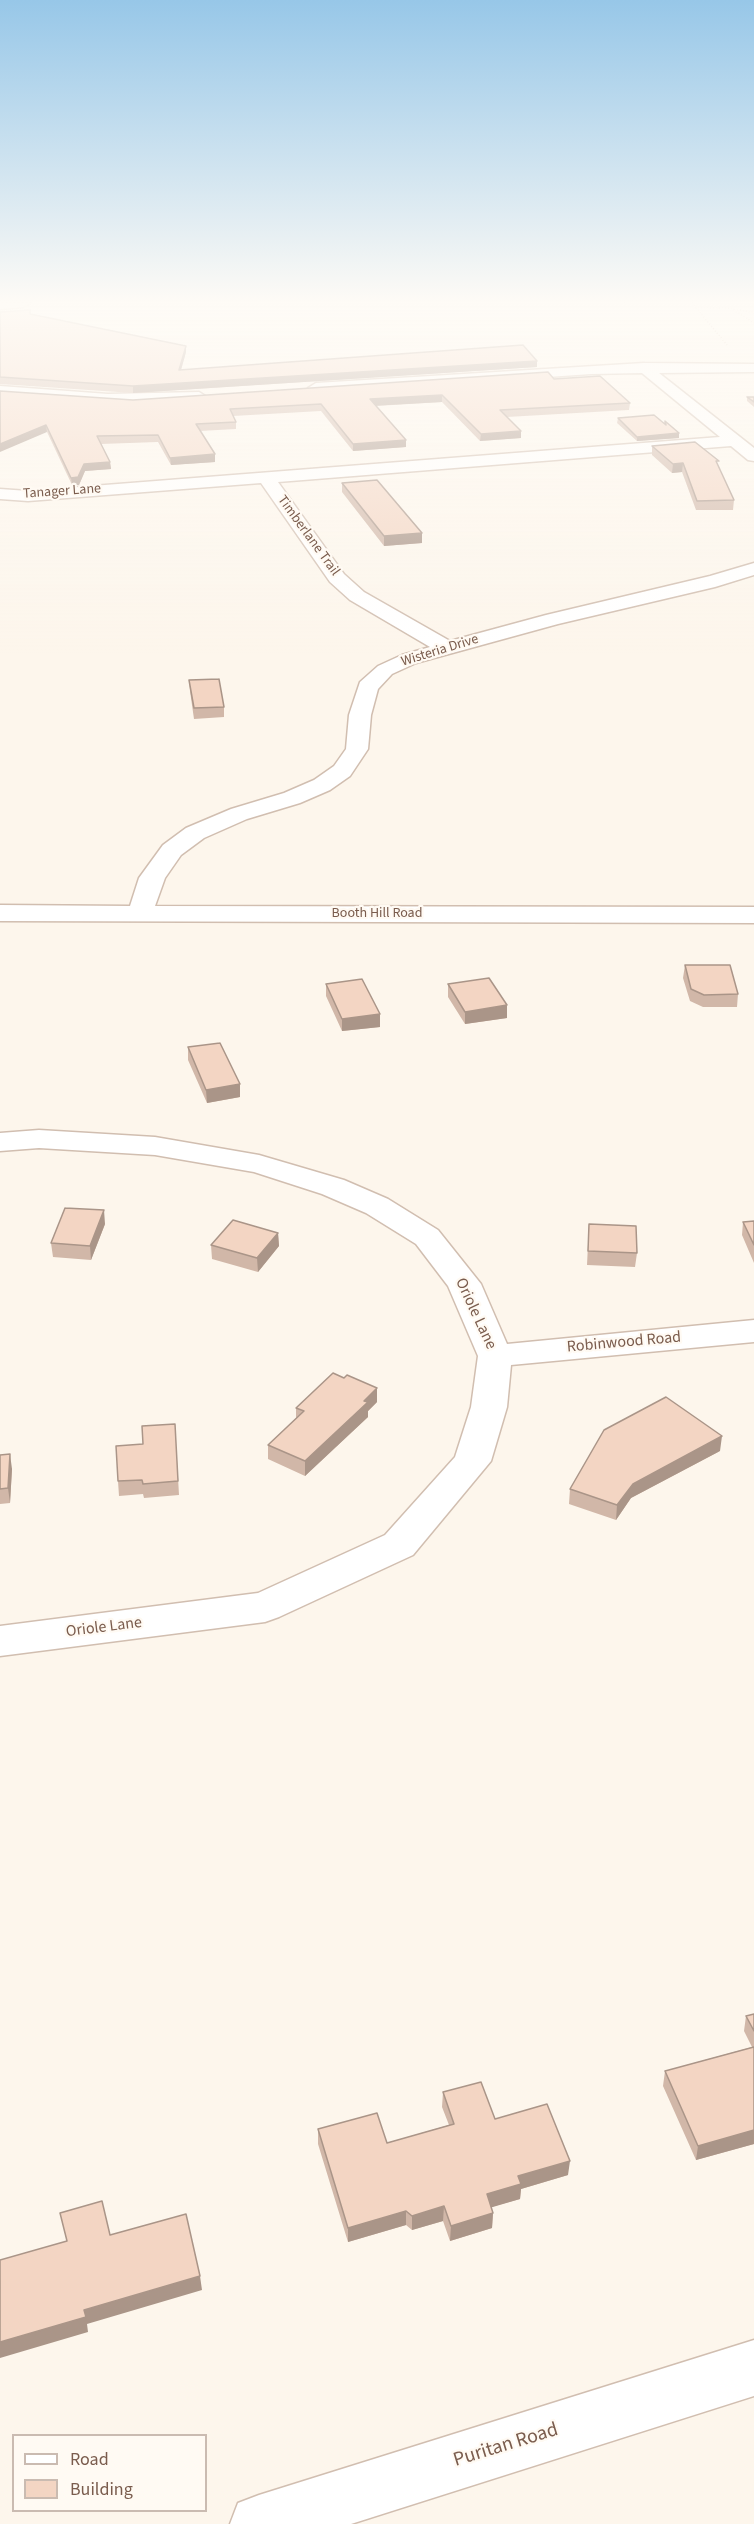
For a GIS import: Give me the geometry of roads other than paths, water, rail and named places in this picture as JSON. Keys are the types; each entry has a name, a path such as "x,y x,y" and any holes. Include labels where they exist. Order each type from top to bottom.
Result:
{"street":[{"path":"708,421 754,456"},
{"name":"Tanager Lane","path":"0,494 28,496 734,441"},
{"name":"Timberlane Trail","path":"265,476 337,578 357,596 447,648"},
{"name":"Wisteria Drive","path":"140,914 152,878 172,850 195,833 218,822 292,798 322,785 342,771 357,749 360,715 368,687 386,670 409,659 447,648 553,619 715,581 754,569"},
{"name":"Booth Hill Road","path":"0,913 754,915"},
{"name":"Oriole Lane","path":"0,1142 39,1139 155,1146 260,1164 333,1187 377,1206 427,1237 464,1284 495,1356 489,1407 472,1461 399,1545 264,1607 0,1641"},
{"name":"Robinwood Road","path":"495,1356 754,1331"},
{"name":"Puritan Road","path":"259,2524 754,2368"}]}
